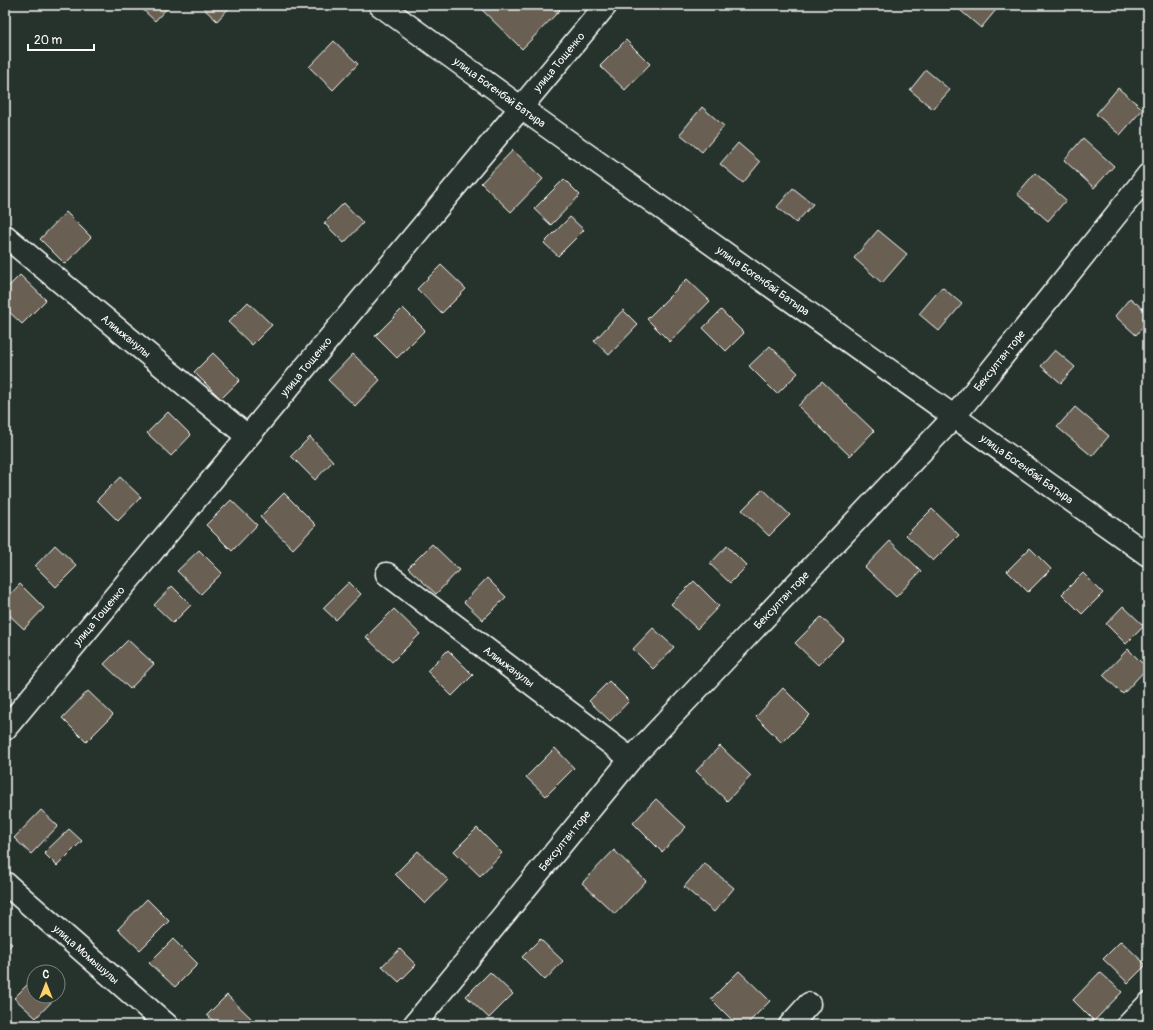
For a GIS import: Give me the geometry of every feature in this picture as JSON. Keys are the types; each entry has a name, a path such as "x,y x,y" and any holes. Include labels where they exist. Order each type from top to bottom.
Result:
{"street":[{"name":"улица Богенбай Батыра","path":"380,5 520,108 953,418 1148,555"},
{"name":"улица Тощенко","path":"5,729 606,5"},
{"name":"Бексултан торе","path":"414,1025 630,759 953,418 1148,175"},
{"name":"Алимжанулы","path":"5,236 247,436"},
{"name":"Алимжанулы","path":"387,574 630,759"},
{"name":"улица Момышулы","path":"5,883 167,1025"},
{"path":"790,1025 809,1004"},
{"path":"1128,1025 1148,1004"}],"building":[{"path":"138,5 170,5 155,21"},
{"path":"206,5 232,5 217,21 203,8"},
{"path":"477,5 555,5 560,10 522,49"},
{"path":"954,5 1000,5 981,28"},
{"path":"626,40 650,64 625,90 600,66"},
{"path":"334,41 358,64 333,90 309,67"},
{"path":"926,70 950,90 933,109 910,90"},
{"path":"1118,88 1143,109 1120,135 1096,114"},
{"path":"702,107 724,126 702,152 680,134"},
{"path":"1083,138 1114,166 1094,188 1064,160"},
{"path":"738,143 760,162 743,183 720,164"},
{"path":"513,150 543,179 511,212 481,183"},
{"path":"1035,173 1066,200 1048,221 1017,194"},
{"path":"564,179 580,195 551,225 534,209"},
{"path":"793,188 813,204 796,223 777,207"},
{"path":"344,203 363,223 344,243 324,223"},
{"path":"66,212 91,237 65,264 40,239"},
{"path":"570,217 584,230 558,256 544,243"},
{"path":"878,230 907,254 882,283 854,258"},
{"path":"441,265 466,289 442,313 417,289"},
{"path":"20,275 46,300 22,324 5,308 5,290"},
{"path":"687,279 710,301 670,342 647,319"},
{"path":"942,287 962,304 939,331 919,314"},
{"path":"1130,298 1148,313 1148,321 1136,335 1115,316"},
{"path":"248,302 272,325 252,345 228,322"},
{"path":"403,308 425,330 397,358 375,336"},
{"path":"623,310 638,325 609,355 594,341"},
{"path":"721,310 744,333 726,351 703,328"},
{"path":"770,346 798,373 777,394 749,366"},
{"path":"1055,350 1075,367 1061,383 1041,366"},
{"path":"213,353 240,380 221,399 194,372"},
{"path":"353,354 380,380 355,406 328,380"},
{"path":"822,381 874,431 850,456 798,406"},
{"path":"1075,407 1109,436 1092,456 1057,427"},
{"path":"168,412 191,435 171,456 147,433"},
{"path":"310,437 333,461 315,480 291,456"},
{"path":"120,477 141,497 118,521 97,500"},
{"path":"763,489 790,515 769,536 742,510"},
{"path":"284,493 316,525 293,549 260,517"},
{"path":"231,500 257,525 232,551 206,525"},
{"path":"932,509 959,535 933,561 906,535"},
{"path":"890,541 921,571 896,597 865,567"},
{"path":"432,544 459,570 436,594 408,568"},
{"path":"55,545 77,566 56,587 35,566"},
{"path":"727,546 747,566 730,583 710,564"},
{"path":"1030,548 1051,569 1028,592 1007,571"},
{"path":"199,550 222,573 201,594 177,571"},
{"path":"1083,573 1103,593 1082,614 1062,594"},
{"path":"487,578 506,597 483,620 464,602"},
{"path":"694,581 719,606 697,629 671,604"},
{"path":"349,582 361,594 336,620 323,608"},
{"path":"20,584 44,608 24,629 5,611 5,600"},
{"path":"172,586 191,605 173,623 154,605"},
{"path":"1123,606 1144,626 1126,644 1106,624"},
{"path":"394,609 420,634 392,662 366,637"},
{"path":"821,617 844,639 818,665 795,643"},
{"path":"653,628 674,647 653,669 633,649"},
{"path":"128,640 154,664 130,689 104,664"},
{"path":"1128,649 1147,668 1123,694 1103,675"},
{"path":"448,650 473,675 452,696 427,671"},
{"path":"609,681 629,701 610,721 589,701"},
{"path":"783,688 810,715 782,743 756,717"},
{"path":"88,691 113,715 86,742 62,718"},
{"path":"720,746 751,776 727,801 696,771"},
{"path":"555,748 574,768 546,796 526,777"},
{"path":"656,799 686,827 662,852 633,823"},
{"path":"41,810 58,826 31,854 14,838"},
{"path":"477,828 502,853 480,876 454,851"},
{"path":"69,829 82,841 57,866 44,853"},
{"path":"614,850 646,881 615,914 582,883"},
{"path":"418,851 448,880 425,904 395,874"},
{"path":"704,863 734,888 714,912 684,887"},
{"path":"147,899 169,921 140,950 118,929"},
{"path":"5,937 12,944 5,951"},
{"path":"173,939 198,964 175,987 149,963"},
{"path":"540,939 563,961 545,980 522,957"},
{"path":"1121,941 1146,965 1128,983 1103,959"},
{"path":"400,949 416,965 399,982 382,966"},
{"path":"739,971 770,1001 746,1025 737,1025 711,999"},
{"path":"490,972 513,994 489,1018 466,996"},
{"path":"1100,972 1122,992 1094,1021 1073,1000"},
{"path":"26,986 26,1004 49,1004 36,1018 14,998"},
{"path":"227,995 253,1020 248,1025 218,1025 207,1015"}]}
